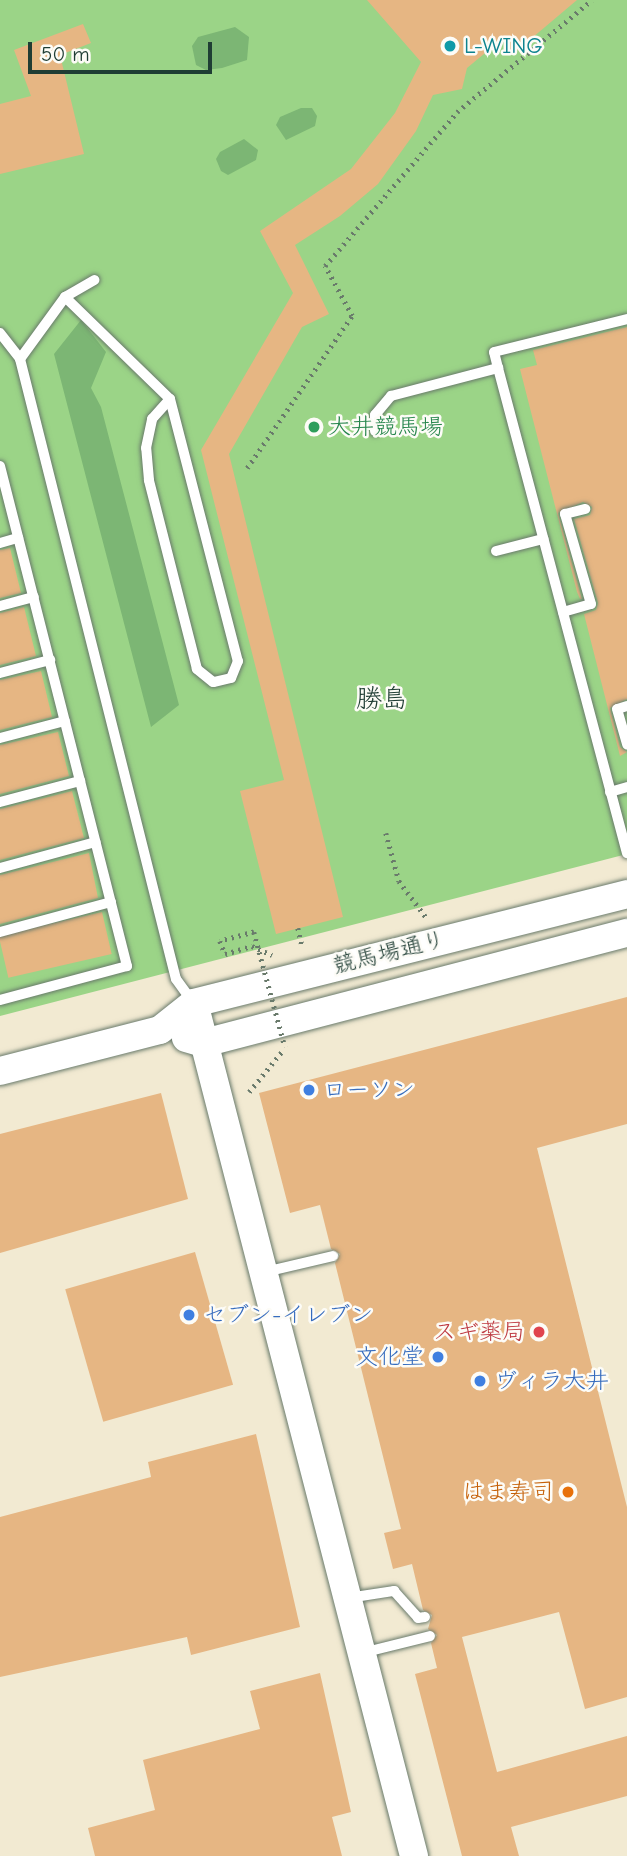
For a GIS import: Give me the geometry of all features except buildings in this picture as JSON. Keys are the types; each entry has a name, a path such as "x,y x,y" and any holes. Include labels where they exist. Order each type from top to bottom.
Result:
{"street":[{"name":"競馬場通り","path":"0,1071 160,1030 194,1003 627,894"},
{"name":"競馬場通り","path":"204,1043 627,933"},
{"path":"194,1003 414,1856"},
{"path":"160,1030 204,1043"}],"lane":[{"path":"20,359 65,297 94,280"},
{"path":"65,297 170,399 238,661 231,678 213,682 197,669 149,480 146,448 152,419 170,399"},
{"path":"627,319 494,352 610,792 622,813 627,853"},
{"path":"0,333 20,359 176,979 194,1003"},
{"path":"374,431 375,415 391,396 498,368"},
{"path":"0,466 127,966 0,1000"},
{"path":"563,612 591,604 565,514 585,509"},
{"path":"0,543 19,538"},
{"path":"496,551 543,539"},
{"path":"0,606 34,597"},
{"path":"0,673 50,660"},
{"path":"627,706 617,709 627,745"},
{"path":"0,738 65,721"},
{"path":"0,802 80,781"},
{"path":"610,792 627,787"},
{"path":"0,868 96,842"},
{"path":"0,932 111,902"},
{"path":"264,1273 333,1256"},
{"path":"348,1598 394,1591 418,1618 425,1617"},
{"path":"362,1653 429,1636"}],"path":[{"path":"247,468 352,317 325,266 457,112 592,0"},
{"path":"386,833 399,881 426,917"},
{"path":"298,928 302,946"},
{"path":"249,1092 285,1047 254,932 220,942 225,954 251,946 272,955"}],"green space":[{"name":"大井競馬場","path":"0,0 627,0 627,854 0,1016"},
{"path":"235,27 249,37 247,60 206,70 196,65 192,46 198,37"},
{"path":"301,108 312,108 317,116 315,126 286,140 276,125 280,117"},
{"path":"244,139 258,150 256,160 228,175 221,171 216,159 220,152"},
{"path":"81,320 106,352 91,388 101,407 179,705 151,727 54,354"}],"place":[{"name":"L-WING","path":"450,46"},
{"name":"大井競馬場","path":"314,427"},
{"name":"ローソン","path":"309,1090"},
{"name":"セブン-イレブン","path":"189,1315"},
{"name":"スギ薬局","path":"539,1332"},
{"name":"文化堂","path":"438,1357"},
{"name":"ヴィラ大井","path":"480,1381"},
{"name":"はま寿司","path":"568,1492"}],"district":[{"name":"勝島","path":"382,700"}]}
